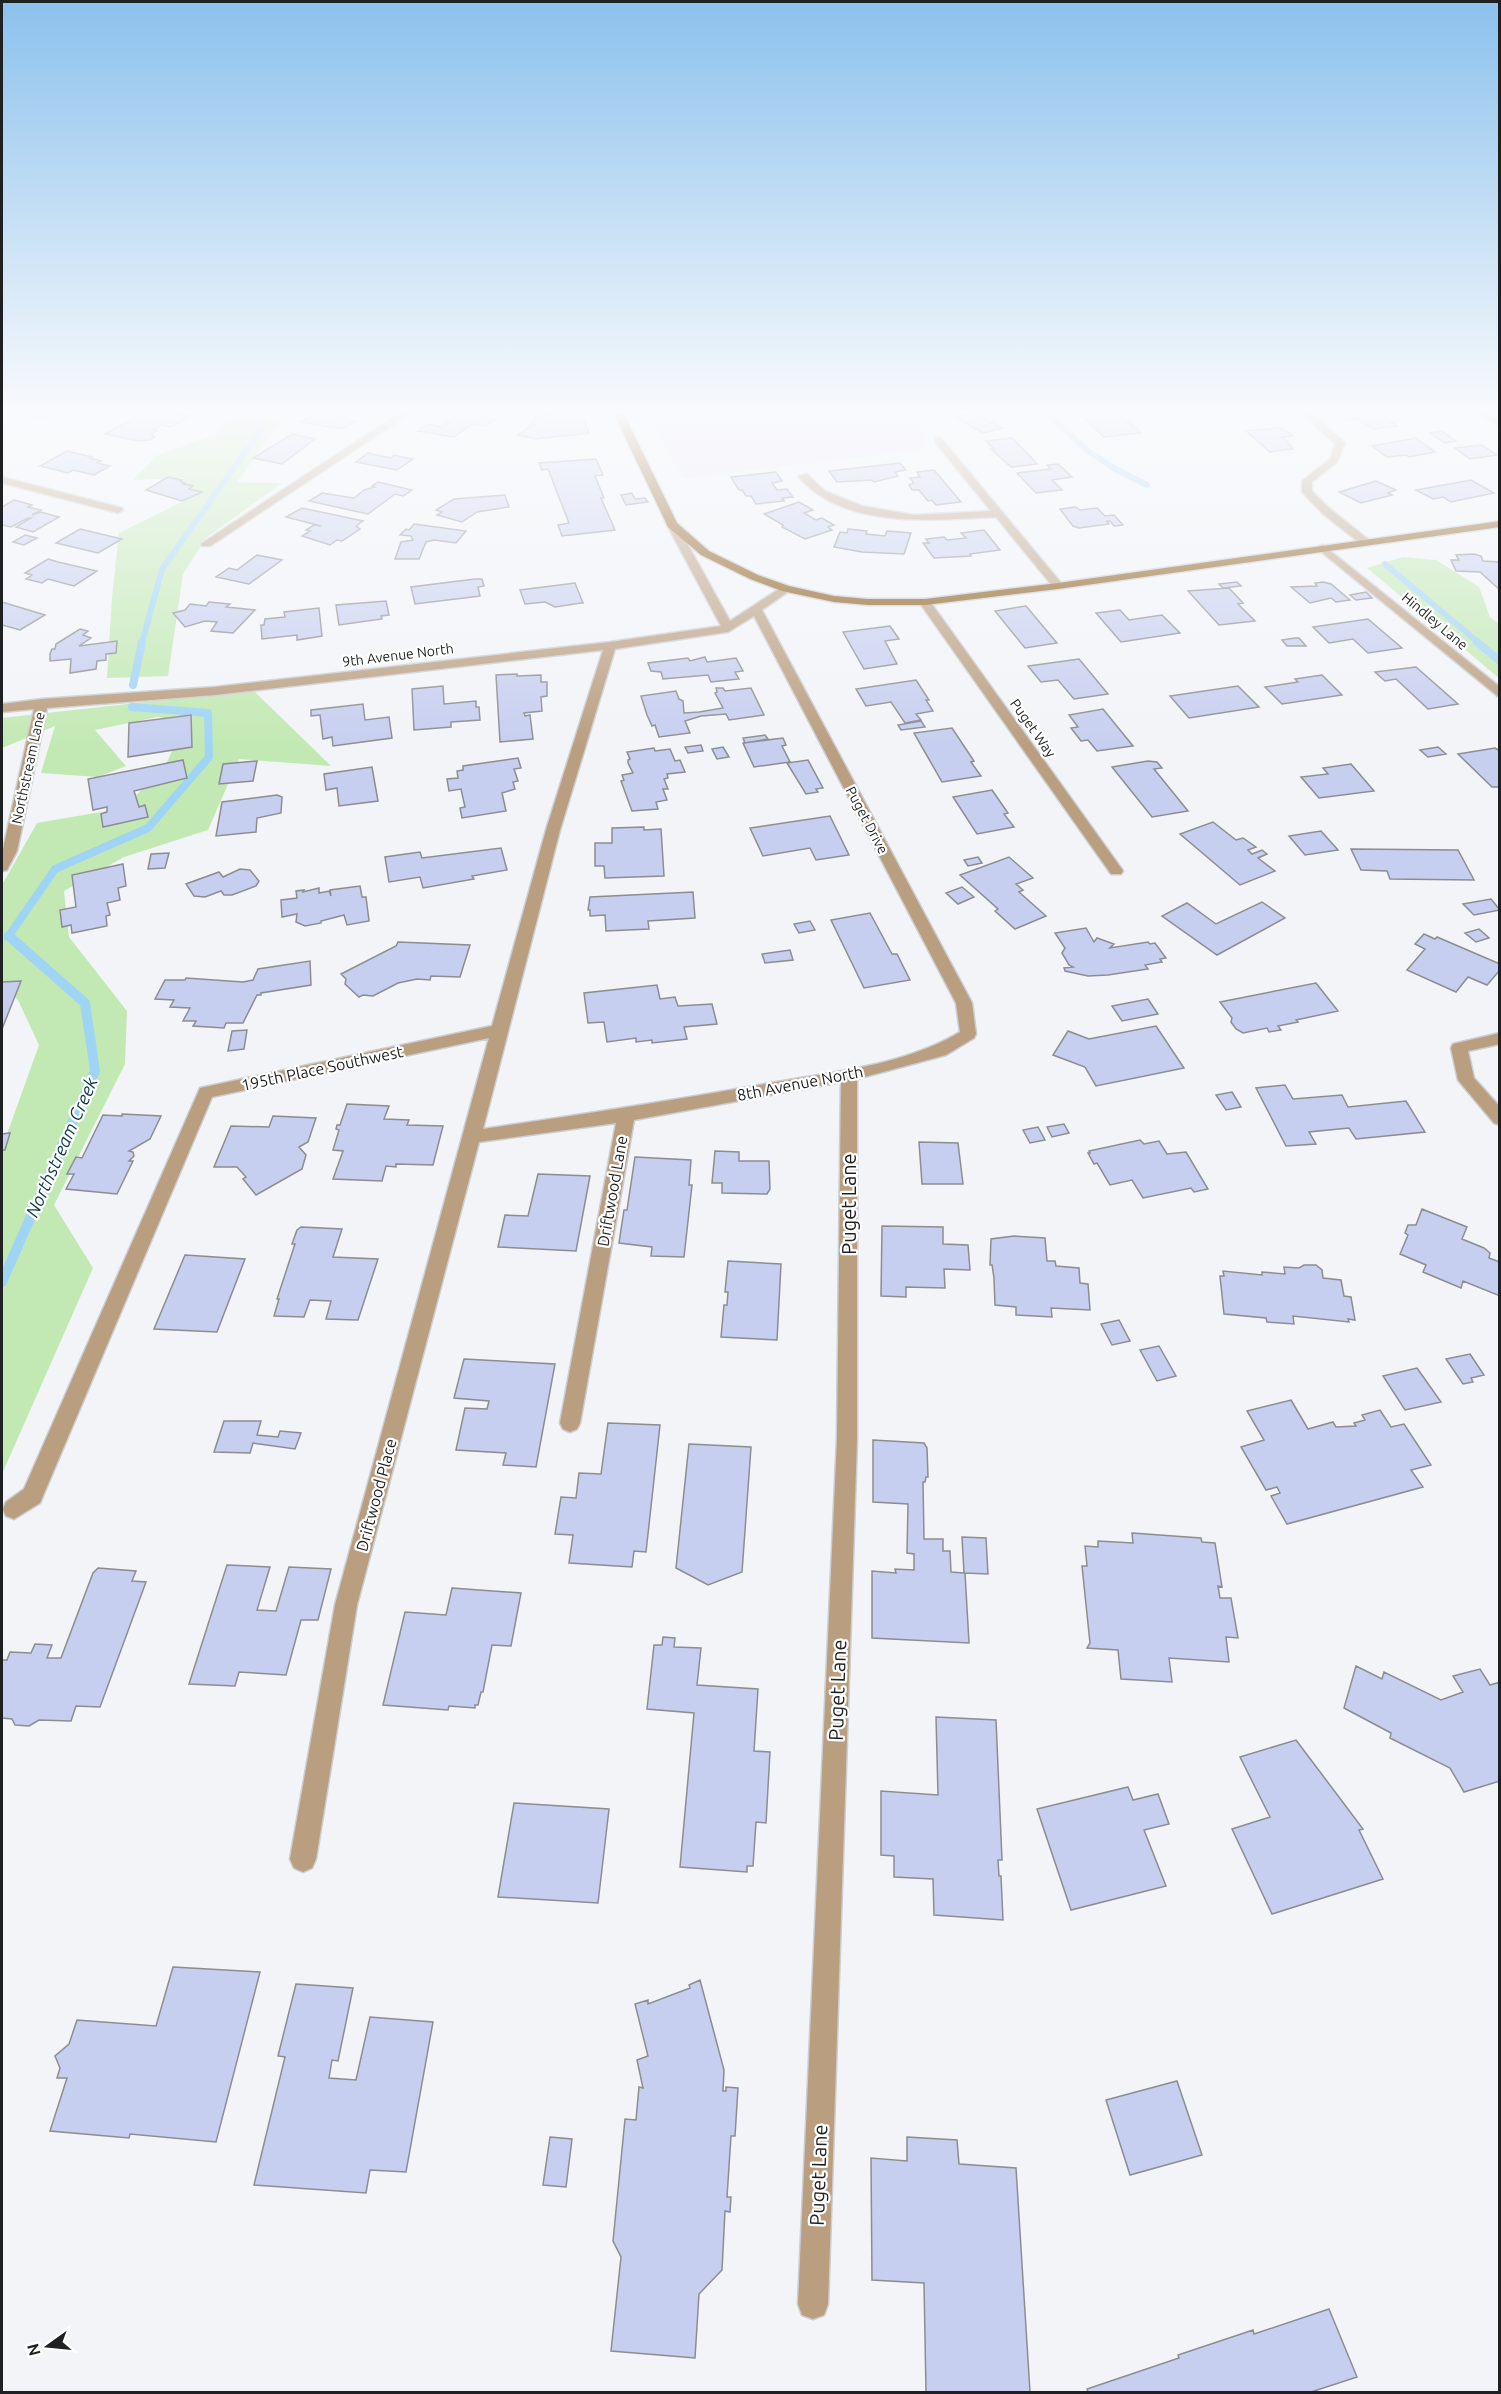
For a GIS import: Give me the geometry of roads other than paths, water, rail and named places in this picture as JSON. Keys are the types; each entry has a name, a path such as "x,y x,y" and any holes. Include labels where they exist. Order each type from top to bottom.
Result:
{"main road":[{"path":"672,525 705,553 754,578 786,589 834,599 868,602 925,602 1058,586 1500,524"}],"street":[{"path":"206,544 237,524"},
{"path":"1008,524 1058,586"},
{"path":"1342,524 1365,542"},
{"path":"672,525 728,628"},
{"path":"205,528 224,532"},
{"name":"Hindley Lane","path":"1323,548 1500,694"},
{"name":"9th Avenue North","path":"2,708 215,691 610,646 728,628 786,589"},
{"name":"Puget Way","path":"925,602 1116,871"},
{"name":"Puget Drive","path":"756,609 964,1003 968,1034"},
{"path":"472,1137 553,830 610,646"},
{"name":"Northstream Lane","path":"2,867 10,851 42,704"},
{"name":"195th Place Southwest","path":"14,1509 32,1496 206,1092 499,1030"},
{"name":"8th Avenue North","path":"626,1115 849,1075 940,1051 968,1034"},
{"path":"1500,1038 1459,1048 1466,1080 1500,1119"},
{"name":"Puget Lane","path":"813,2304 847,1439 849,1075"},
{"name":"Driftwood Lane","path":"472,1137 626,1115 570,1423"},
{"name":"Driftwood Place","path":"303,1859 346,1605 472,1137"}],"waterway":[{"name":"Northstream Creek","path":"142,643 162,569 194,524"},
{"path":"1385,564 1479,643"},
{"name":"Northstream Creek","path":"133,685 142,642"},
{"path":"1477,642 1500,661"},
{"name":"Northstream Creek","path":"8,937 55,869 148,828 209,757 208,713 132,707"},
{"name":"Northstream Creek","path":"2,1282 95,1071 85,1003 9,936"}]}
